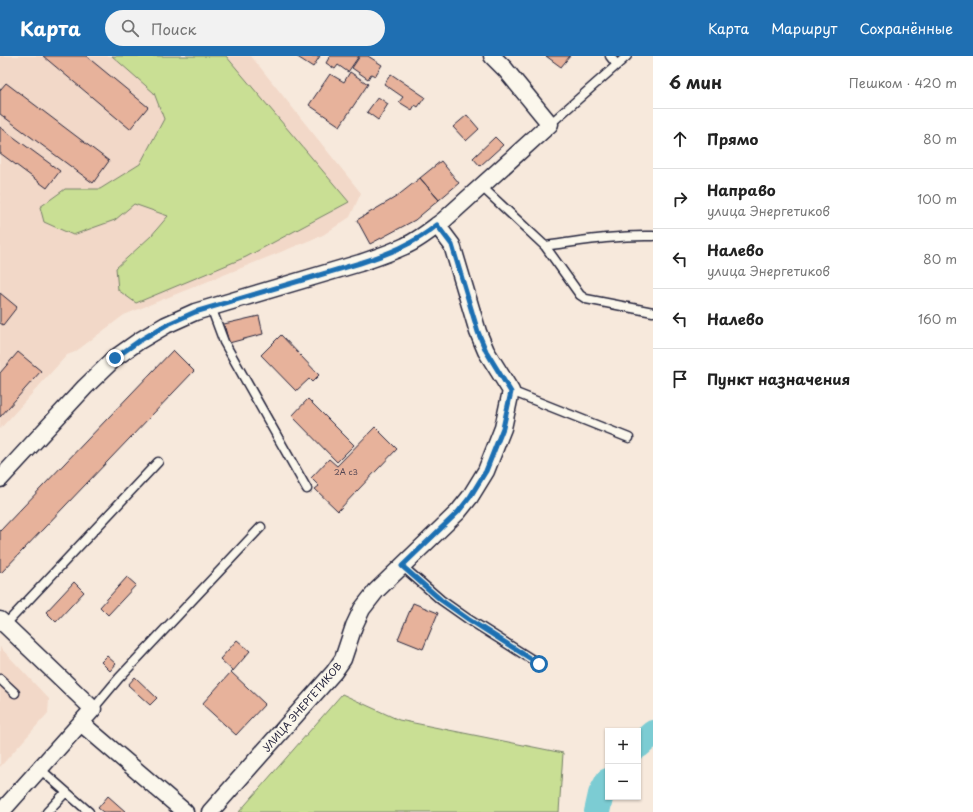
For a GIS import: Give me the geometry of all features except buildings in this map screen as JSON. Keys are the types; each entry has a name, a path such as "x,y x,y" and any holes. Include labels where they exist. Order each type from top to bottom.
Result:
{"street":[{"path":"0,479 85,387 115,358 139,341 166,325 195,312 384,255 406,246 437,225 550,124 505,69 492,56"},
{"path":"437,225 452,245 478,332 486,351 511,392"},
{"name":"УЛИЦА ЭНЕРГЕТИКОВ","path":"210,812 334,672 343,659 354,626 362,609 376,591 458,512 470,497 486,471 503,428 511,392"},
{"path":"1,812 93,709 2,623"},
{"path":"81,722 185,812"}],"lane":[{"path":"610,56 617,65"},
{"path":"550,124 627,56"},
{"path":"481,186 545,246 580,295 586,299 653,312"},
{"path":"545,246 594,240 653,236"},
{"path":"211,307 224,342 307,489"},
{"path":"511,392 629,438"},
{"path":"2,623 158,462"},
{"path":"93,709 261,527"},
{"path":"402,566 441,600 539,664"},
{"path":"0,679 15,693"},
{"path":"40,768 89,812"},
{"path":"48,812 66,792"}],"shaded area":[{"path":"0,56 251,56 361,193 350,217 323,235 124,315 75,352 67,355 0,429"},
{"path":"0,647 49,699 48,713 0,767"}],"green space":[{"path":"112,56 226,56 349,202 246,257 136,303 118,290 116,268 151,236 168,216 134,204 115,220 73,235 44,222 40,207 65,189 100,189 140,164 164,119 154,93"},
{"path":"342,694 399,720 563,753 559,812 239,812"}],"waterway":[{"path":"641,743 653,733"},
{"path":"597,812 601,794 605,787"}],"route":[{"path":"115,358 139,341 166,325 195,312 384,255 406,246 437,225 452,245 478,332 486,351 511,392 503,428 486,471 470,497 458,512 402,566 441,600 539,664"}]}
